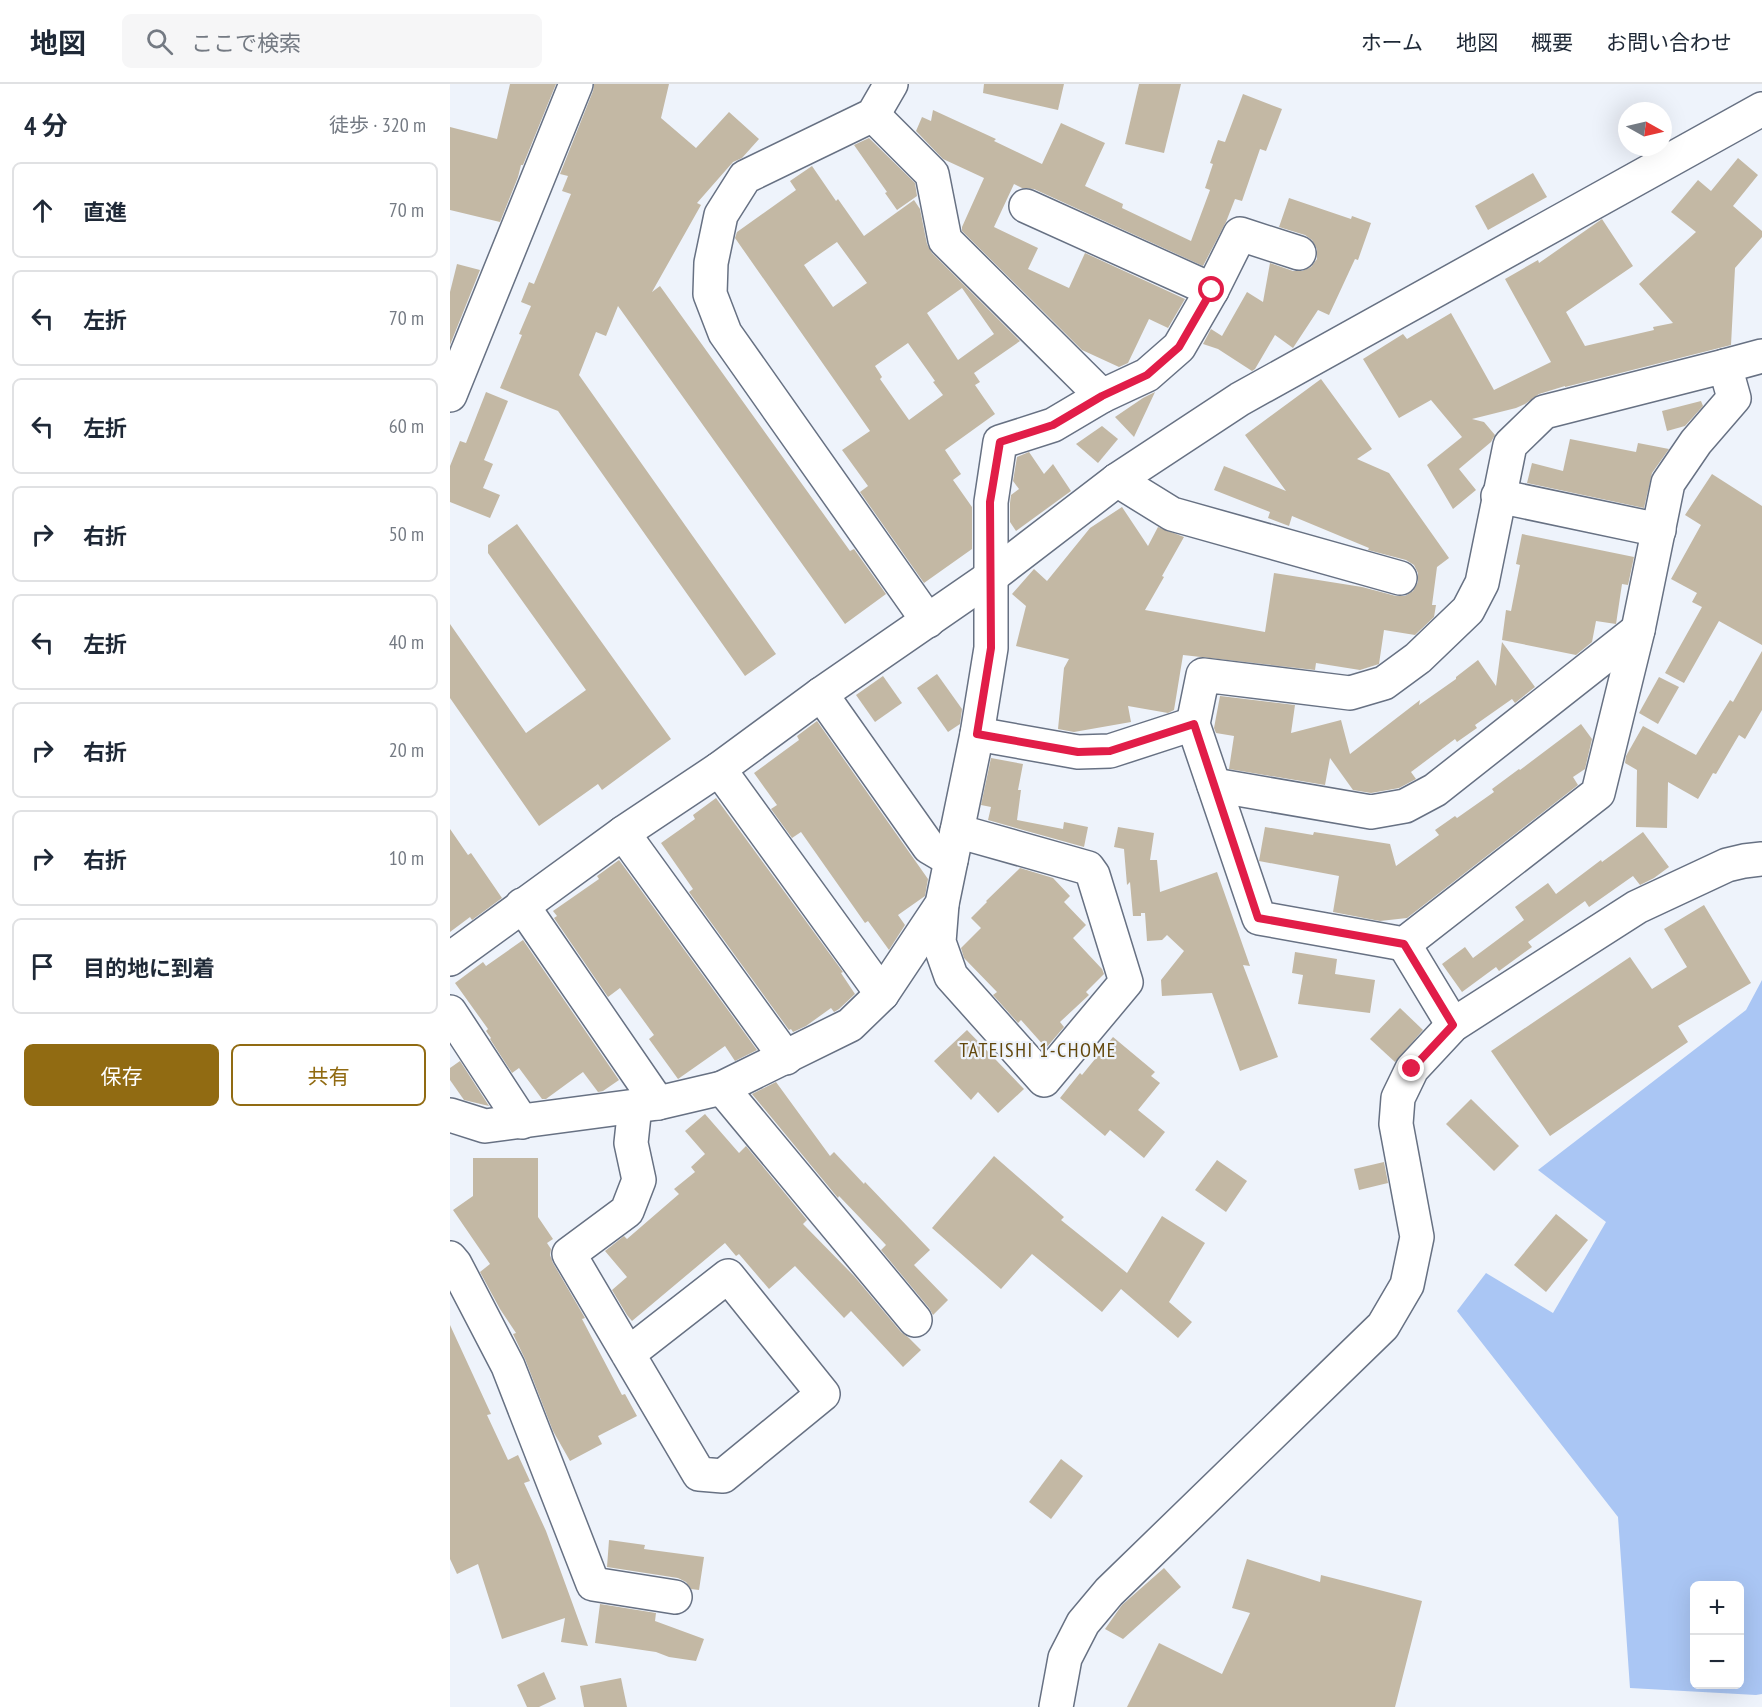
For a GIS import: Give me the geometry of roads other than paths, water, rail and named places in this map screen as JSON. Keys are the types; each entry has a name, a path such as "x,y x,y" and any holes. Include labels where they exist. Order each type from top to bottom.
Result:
{"street":[{"path":"450,395 576,84"},
{"path":"891,84 873,115 745,177 721,215 711,263 710,294 725,333 928,621"},
{"path":"450,958 623,833 719,769 821,694 992,576 1117,480 1240,399 1762,109"},
{"path":"873,115 932,174 945,240 1102,396"},
{"path":"1026,206 1212,290"},
{"path":"821,694 929,847 954,846 1088,868 1093,875 1126,982 1044,1080 951,976 939,942 942,904 954,846 977,734 991,648 990,502 1000,442 1053,425 1102,396 1147,375 1179,347 1212,290 1240,234 1299,253"},
{"path":"1725,366 1734,398 1696,442 1668,483 1638,630 1598,793 1404,944 1258,918 1194,724 1203,675 1350,693 1384,683 1418,658 1468,610 1482,583 1510,445 1544,412 1762,356"},
{"path":"1117,480 1172,514 1400,578"},
{"path":"1498,496 1659,530"},
{"path":"1214,785 1371,812 1405,806 1435,790 1638,630"},
{"path":"977,734 1078,752 1110,751 1194,724"},
{"path":"719,769 882,994"},
{"path":"623,833 786,1058"},
{"path":"1056,1707 1065,1658 1083,1623 1109,1592 1383,1326 1407,1285 1417,1237 1396,1124 1398,1098 1412,1069 1453,1025 1636,907 1727,865 1762,859"},
{"path":"450,1115 485,1126 647,1105 722,1088 850,1025 882,994 942,904"},
{"path":"522,905 647,1105"},
{"path":"1404,944 1453,1025"},
{"path":"450,1012 522,1122"},
{"path":"722,1088 915,1320"},
{"path":"628,1354 728,1276 823,1394 723,1476 699,1474 628,1354 569,1254 627,1211 639,1180 632,1143 647,1105"},
{"path":"450,1258 508,1366 593,1584 675,1597"}],"district":[{"name":"TATEISHI 1-CHOME","path":"1038,1050"}]}
